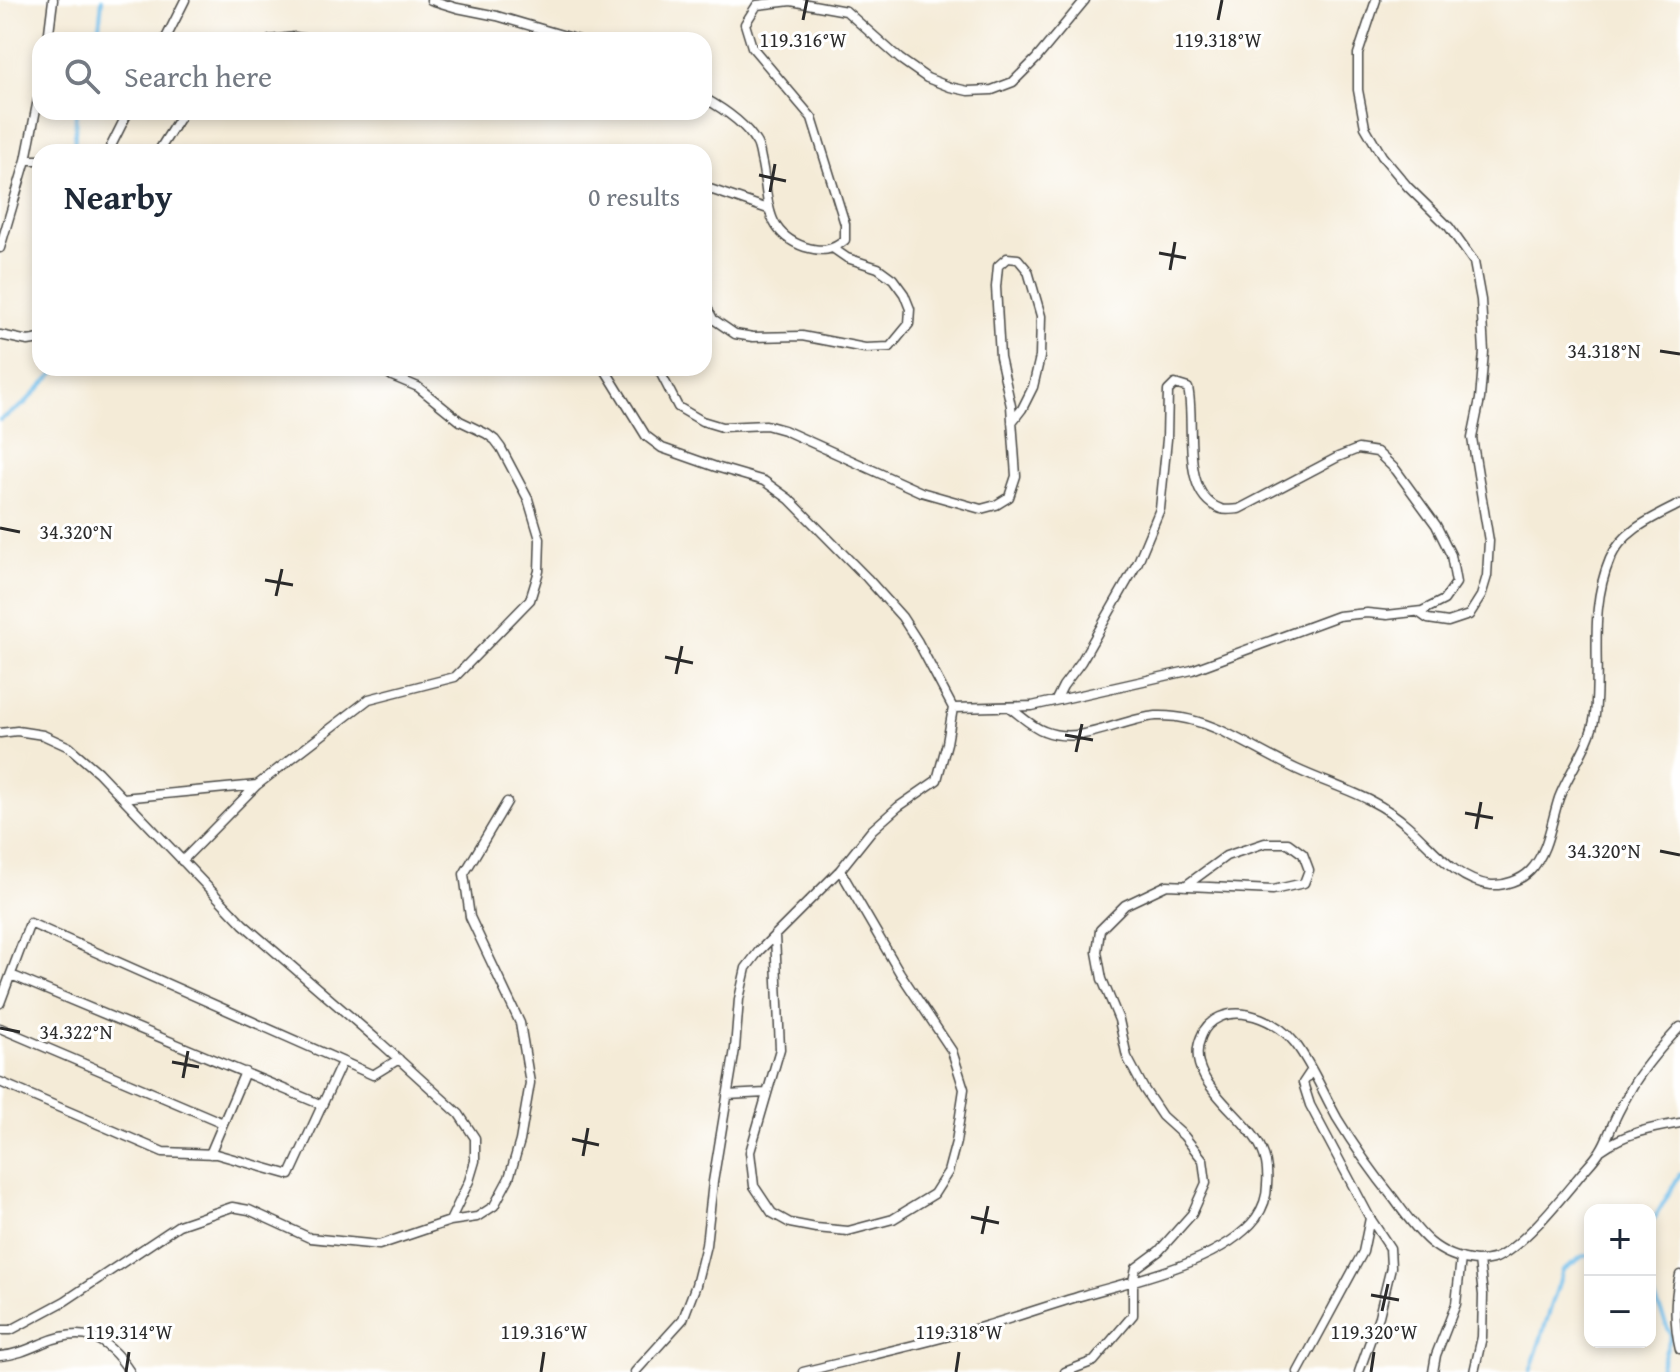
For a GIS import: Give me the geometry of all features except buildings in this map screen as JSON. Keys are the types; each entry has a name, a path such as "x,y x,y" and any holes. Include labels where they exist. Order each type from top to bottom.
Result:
{"lane":[{"path":"49,32 53,0"},
{"path":"169,32 185,0"},
{"path":"431,0 552,32"},
{"path":"712,102 757,142 768,209 776,227 792,242 818,251 834,249 845,240 845,224 817,133 812,118 752,47 745,24 757,5 791,1 846,11 900,59 927,78 968,91 992,90 1013,82 1085,0"},
{"path":"1376,0 1358,54 1358,90 1365,127 1382,156 1449,227 1474,262 1481,300 1484,352 1480,399 1472,438 1489,541 1487,576 1481,596 1469,615 1448,622 1428,619 1417,612"},
{"path":"0,248 26,160 34,120"},
{"path":"112,144 124,120"},
{"path":"163,144 178,120"},
{"path":"26,160 32,160"},
{"path":"712,190 768,209"},
{"path":"712,317 735,334 753,337 802,336 865,348 890,347 909,324 910,309 904,294 893,279 878,268 847,258 834,249"},
{"path":"662,376 678,407 702,421 722,427 766,425 784,430 921,492 981,509 996,505 1009,497 1016,476 1012,422 1011,406 1000,357 996,287 998,266 1007,258 1018,259 1028,271 1041,316 1040,357 1033,387 1012,422"},
{"path":"0,335 32,340"},
{"path":"182,861 257,785 369,699 455,677 530,600 539,571 540,539 528,499 501,448 487,434 460,421 418,387 392,376"},
{"path":"609,376 646,436 662,448 764,481 789,499 902,617 953,708 937,780 872,830 840,870 746,968 739,999 735,1049 706,1245 696,1285 683,1319 635,1372"},
{"path":"953,708 1032,706 1192,670 1338,616 1422,611 1444,600 1456,583 1451,555 1436,525 1396,470 1377,452 1358,449 1239,509 1222,510 1208,501 1199,489 1192,468 1192,403 1188,388 1175,384 1168,391 1160,509 1153,530 1081,662 1056,700"},
{"path":"1008,707 1043,731 1071,737 1154,716 1185,717 1218,729 1296,769 1354,791 1384,808 1408,826 1445,862 1473,880 1492,885 1512,882 1530,871 1543,852 1560,797 1588,738 1594,718 1596,611 1611,558 1620,542 1635,529 1680,504"},
{"path":"0,733 17,731 43,735 69,747 159,834 243,924 459,1114 475,1138 475,1161 450,1221"},
{"path":"123,798 257,785"},
{"path":"0,1330 11,1330 65,1301 179,1225 232,1207 249,1210 310,1238 379,1245 450,1221 477,1217 494,1206 509,1178 520,1141 530,1083 520,1023 470,917 464,874 507,802"},
{"path":"1065,1372 1094,1361 1133,1315 1136,1268 1159,1251 1192,1214 1206,1183 1203,1160 1184,1136 1162,1116 1127,1057 1119,1020 1102,979 1097,952 1100,930 1125,905 1167,885 1185,886 1273,890 1304,883 1309,870 1303,854 1288,843 1265,843 1226,856 1185,886"},
{"path":"775,935 780,1049 750,1152 754,1186 772,1213 790,1223 848,1231 893,1219 934,1194 948,1172 964,1089 952,1051 900,973 840,870"},
{"path":"0,1003 30,923 373,1075 399,1059"},
{"path":"11,975 322,1105"},
{"path":"803,1372 982,1327 1166,1272 1208,1253 1248,1227 1259,1215 1264,1203 1268,1176 1262,1150 1250,1129 1213,1091 1201,1069 1198,1043 1208,1025 1216,1019 1227,1015 1253,1015 1269,1021 1295,1043 1367,1165 1414,1226 1432,1244 1447,1253 1479,1261 1493,1259 1506,1252 1556,1205 1600,1151 1620,1107 1637,1080 1680,1027"},
{"path":"0,1028 223,1123"},
{"path":"0,1082 163,1152 210,1154 290,1175 342,1062"},
{"path":"1311,1071 1303,1083 1310,1105 1370,1218 1390,1248 1391,1267 1379,1316 1359,1372"},
{"path":"210,1154 245,1072"},
{"path":"727,1095 766,1093"},
{"path":"1600,1151 1627,1135 1680,1123"},
{"path":"1298,1372 1363,1252 1370,1218"},
{"path":"1433,1372 1436,1355 1456,1304 1461,1258"},
{"path":"1474,1372 1482,1337 1483,1295 1479,1261"},
{"path":"1680,1275 1675,1304 1680,1349"},
{"path":"0,1356 12,1355 46,1341 84,1334 110,1346 130,1372"}],"waterway":[{"path":"97,32 102,0"},
{"path":"74,144 76,120"},
{"path":"0,420 23,405 51,376"},
{"path":"1656,1216 1680,1174"},
{"path":"1530,1372 1563,1270 1584,1256"},
{"path":"1656,1301 1671,1335 1659,1372"}]}
